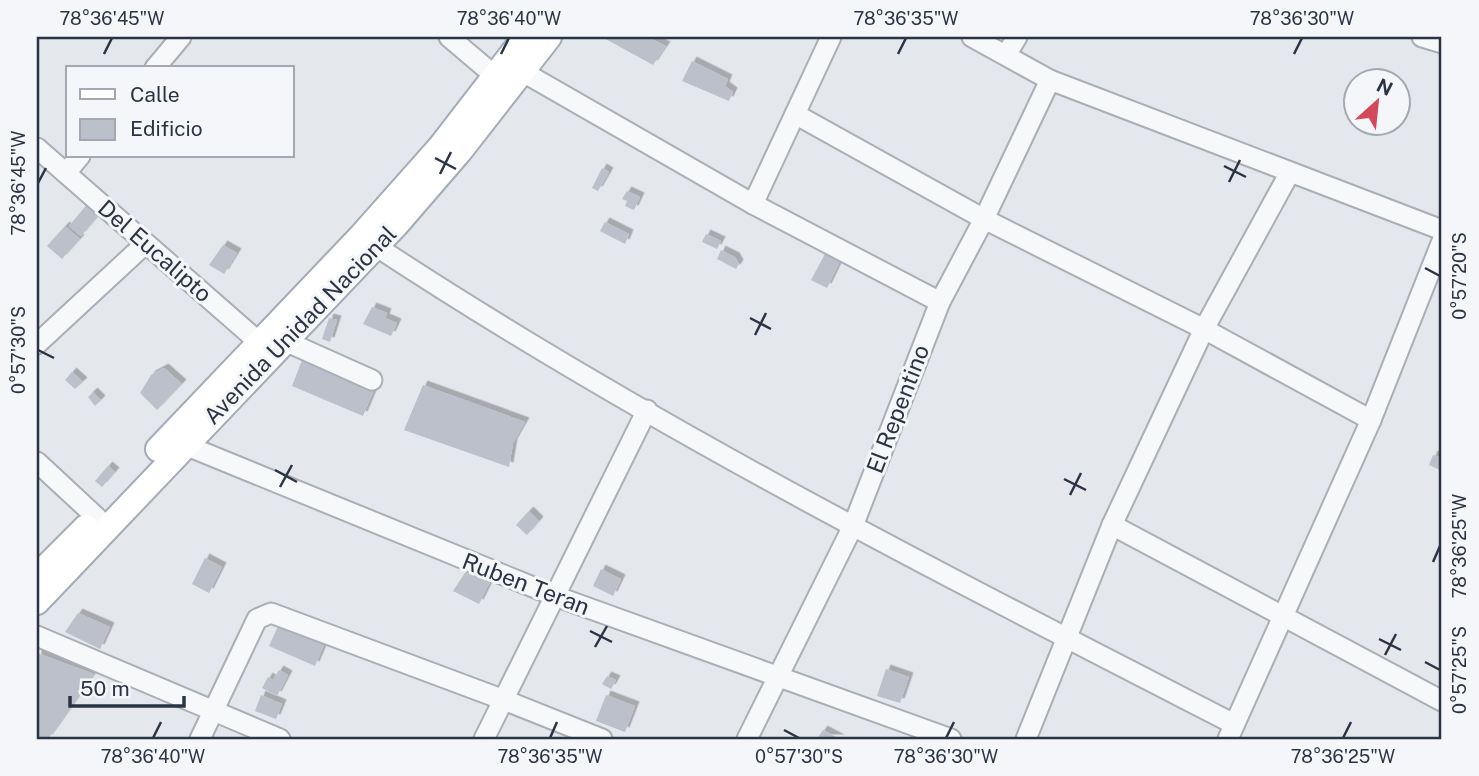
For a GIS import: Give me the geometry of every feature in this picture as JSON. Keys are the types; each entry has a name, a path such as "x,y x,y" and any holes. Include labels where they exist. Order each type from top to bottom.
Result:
{"main road":[{"name":"Avenida Unidad Nacional","path":"368,241 525,37"},
{"name":"Avenida Unidad Nacional","path":"37,602 102,522 368,241 460,151 549,37"},
{"name":"Avenida Unidad Nacional","path":"37,576 102,522 185,445 272,345"}],"street":[{"path":"157,66 181,37"},
{"path":"449,37 495,76"},
{"path":"753,204 831,37"},
{"path":"972,37 1050,80 1289,174 1442,230"},
{"path":"1006,55 1017,37"},
{"path":"1422,37 1442,43"},
{"path":"523,72 753,204 940,302"},
{"name":"El Repentino","path":"747,739 853,526 940,302 984,219 1050,80"},
{"path":"795,114 984,219 1204,329 1371,420"},
{"name":"Del Eucalipto","path":"37,148 145,244 272,345 372,380"},
{"path":"37,168 66,173 78,158"},
{"path":"1026,739 1112,525 1204,329 1289,174"},
{"path":"368,241 647,410 853,526 1066,638 1231,732 1371,420 1442,241"},
{"path":"37,344 145,244"},
{"path":"484,739 647,410"},
{"name":"Ruben Teran","path":"185,445 555,596 951,739"},
{"path":"37,462 102,522"},
{"path":"1112,525 1442,701"},
{"path":"200,739 257,619 271,613 504,699 601,739"},
{"path":"37,636 280,739"}],"building":[{"path":"602,37 648,37 666,46 653,65"},
{"path":"692,61 728,79 725,86 733,92 729,101 682,81"},
{"path":"602,168 609,172 598,191 592,188"},
{"path":"627,191 640,197 634,210 625,206 627,201 622,199"},
{"path":"89,202 101,212 81,236 69,226"},
{"path":"605,222 629,234 625,244 600,231"},
{"path":"65,226 80,239 62,259 47,246"},
{"path":"706,234 721,241 717,249 702,242"},
{"path":"223,245 237,253 224,274 209,265"},
{"path":"721,250 735,257 739,264 736,269 717,259"},
{"path":"826,252 841,259 827,288 811,280"},
{"path":"372,307 387,313 385,318 397,323 391,336 363,324"},
{"path":"329,318 337,320 330,342 322,339"},
{"path":"302,360 374,390 363,416 292,386"},
{"path":"164,368 182,384 157,410 140,393 151,375"},
{"path":"72,372 83,382 75,389 65,380"},
{"path":"423,385 525,422 513,443 509,467 404,430"},
{"path":"93,392 101,400 95,406 88,397"},
{"path":"1433,455 1442,458 1442,471 1429,465"},
{"path":"108,466 115,472 102,487 95,481"},
{"path":"529,511 539,521 527,535 516,525"},
{"path":"205,558 222,567 209,593 192,584"},
{"path":"468,568 492,578 479,604 453,591"},
{"path":"601,569 621,579 613,596 593,586"},
{"path":"78,613 110,627 100,649 65,632"},
{"path":"279,624 324,645 315,666 269,646"},
{"path":"37,653 94,674 48,739 37,739"},
{"path":"886,669 909,677 900,703 877,696"},
{"path":"279,670 288,675 277,696 262,688 268,677 273,680"},
{"path":"607,676 616,680 611,689 602,684"},
{"path":"261,695 282,704 276,719 255,711"},
{"path":"606,695 635,706 625,732 596,721"},
{"path":"823,730 840,739 817,739"}]}
